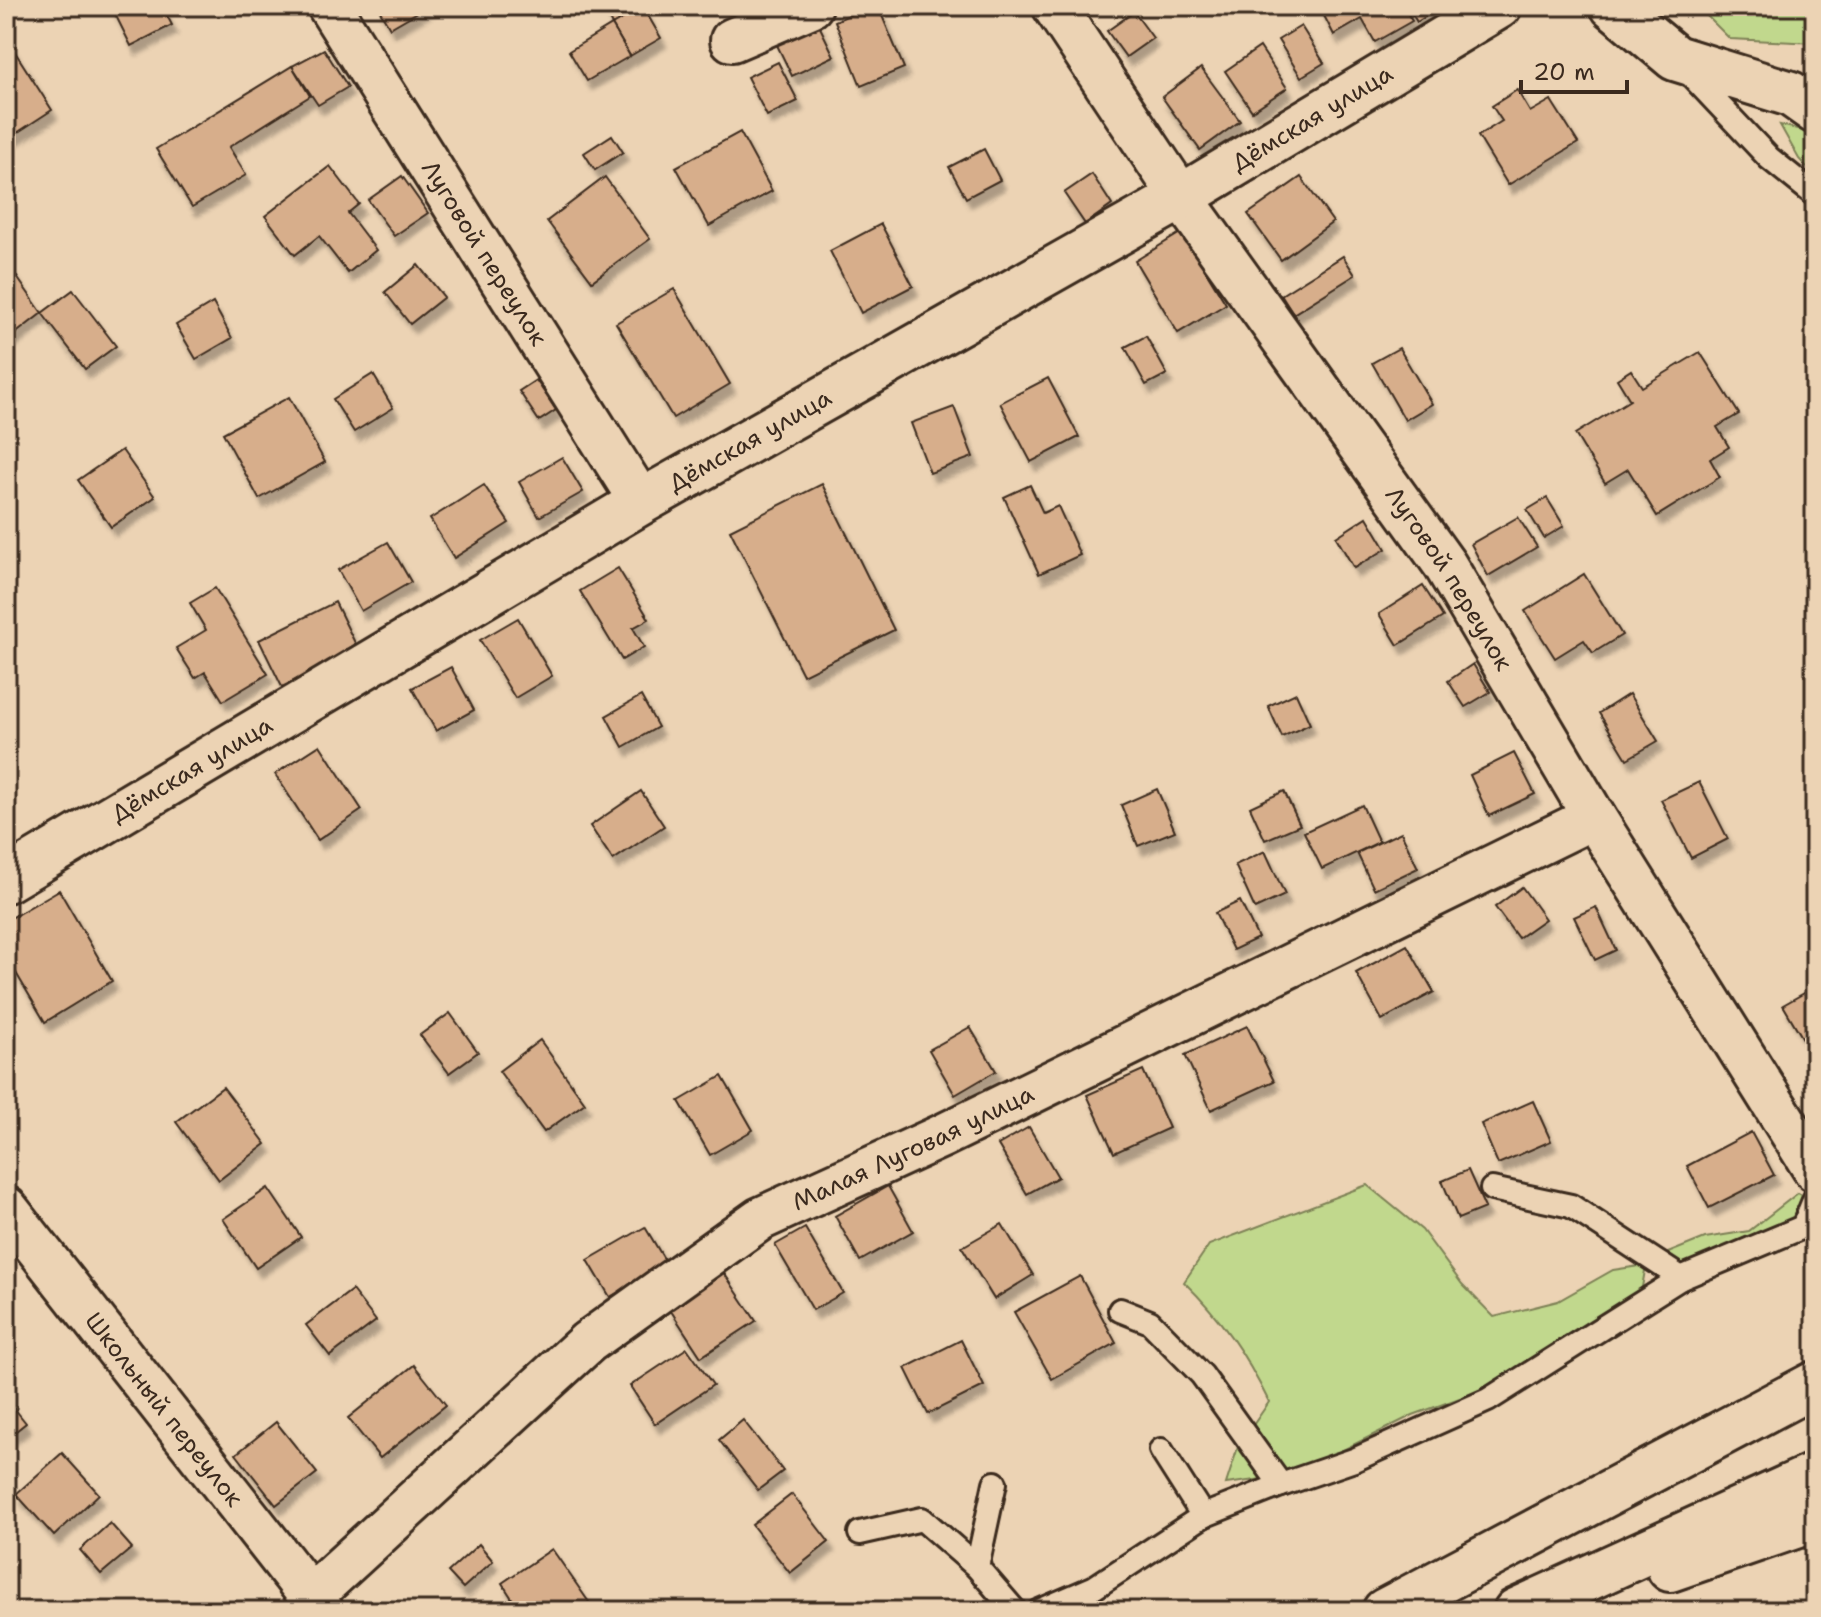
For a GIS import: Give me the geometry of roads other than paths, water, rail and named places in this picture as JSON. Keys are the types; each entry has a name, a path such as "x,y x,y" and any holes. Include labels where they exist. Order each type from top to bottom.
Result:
{"street":[{"name":"Луговой переулок","path":"329,6 641,502"},
{"path":"732,40 811,6"},
{"name":"Луговой переулок","path":"1054,6 1181,197 1445,565 1594,817 1815,1170"},
{"name":"Дёмская улица","path":"6,880 641,502 1181,197 1499,6"},
{"path":"1613,6 1675,58 1791,94 1815,111"},
{"name":"Малая Луговая улица","path":"317,1604 588,1342 760,1219 956,1129 1594,817"},
{"name":"Школьный переулок","path":"6,1208 317,1604"},
{"path":"1385,1611 1815,1384"},
{"path":"1516,1611 1815,1475"},
{"path":"1549,1611 1815,1519"}],"lane":[{"path":"1675,58 1769,158 1815,195"},
{"path":"1492,1189 1571,1206 1681,1278"},
{"path":"1039,1611 1095,1587 1203,1516 1354,1460 1488,1400 1681,1278 1803,1227 1815,1198"},
{"path":"1120,1310 1150,1322 1202,1375 1281,1485"},
{"path":"1161,1450 1203,1516"},
{"path":"977,1567 995,1483"},
{"path":"860,1533 922,1519 977,1567 1015,1611"}]}
